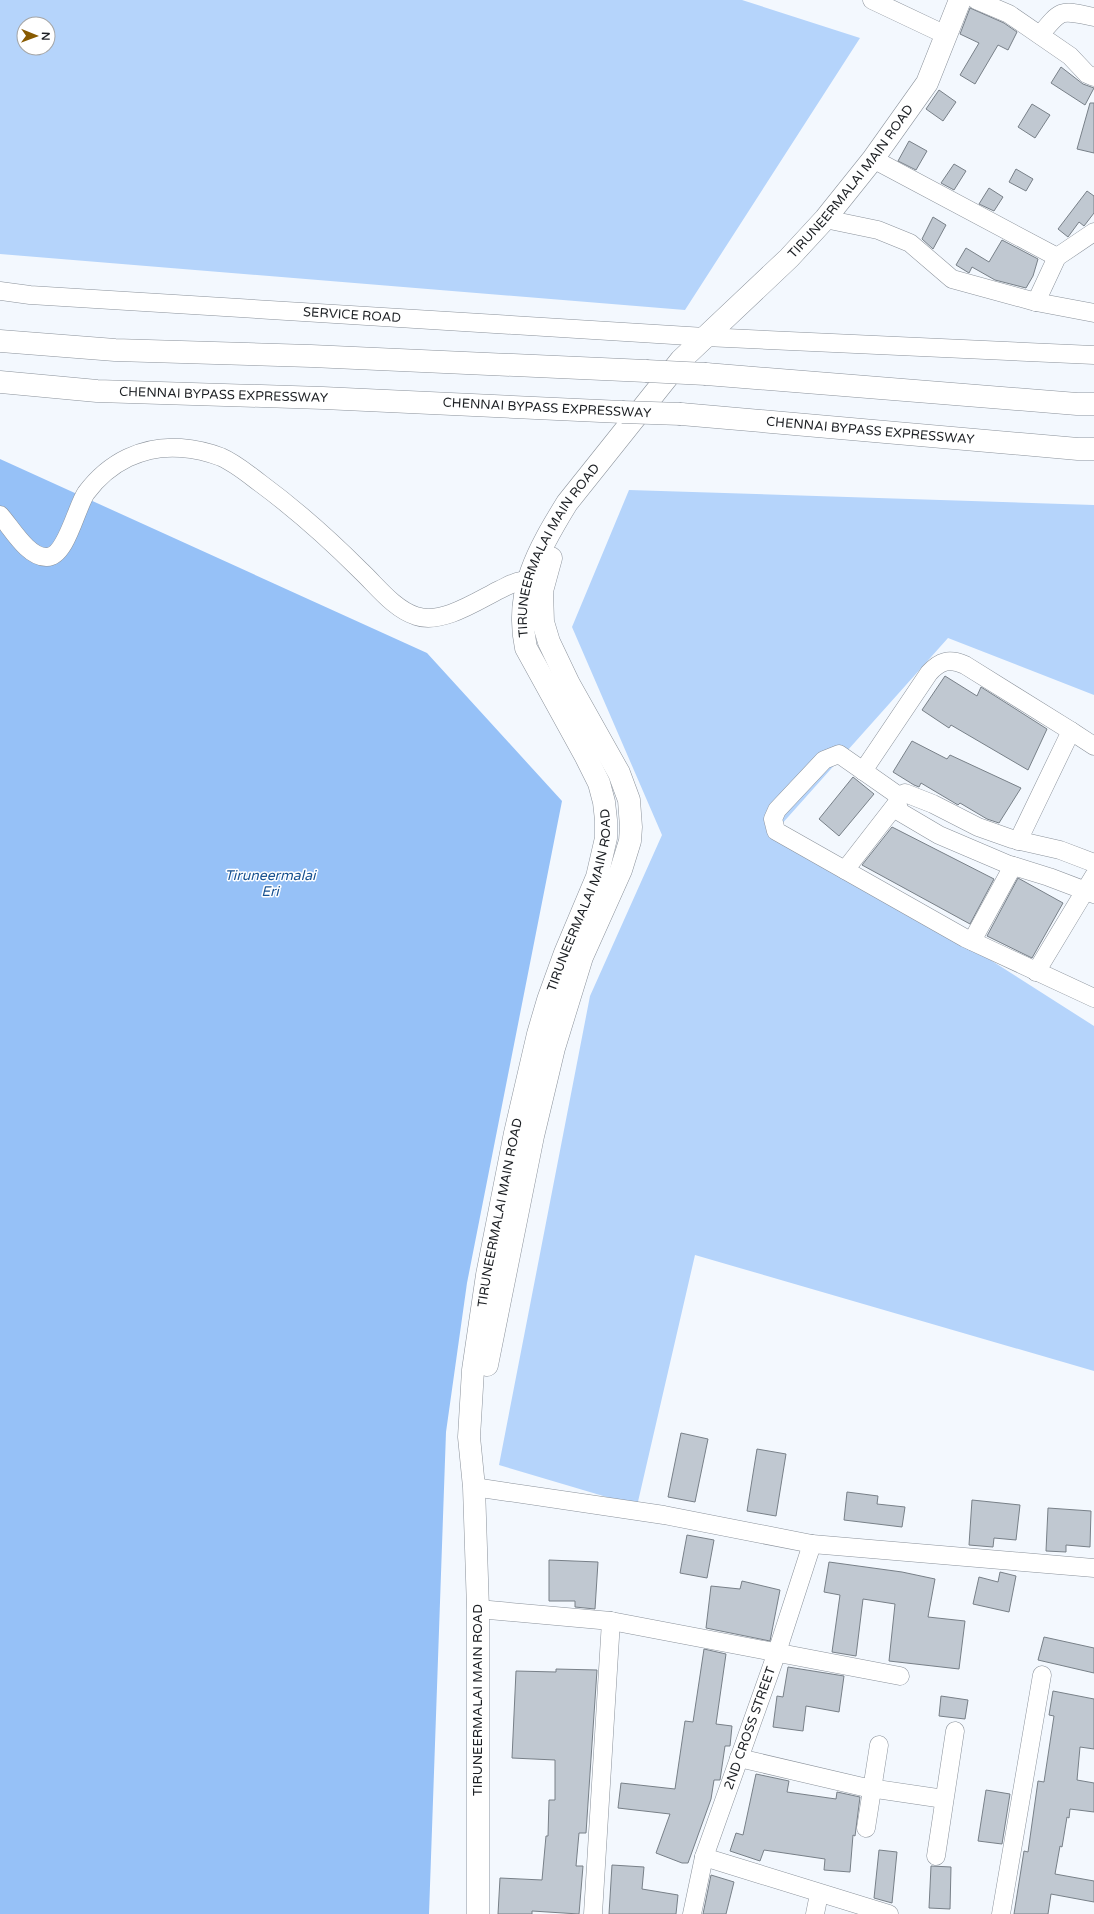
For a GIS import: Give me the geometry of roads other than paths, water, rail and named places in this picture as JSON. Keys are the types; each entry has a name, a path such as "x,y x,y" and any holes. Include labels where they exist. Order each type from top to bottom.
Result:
{"main road":[{"name":"TIRUNEERMALAI MAIN ROAD","path":"478,1914 478,1609 474,1487 477,1438 488,1361 540,1104 575,977 592,933 621,870 630,841 631,827 628,800 619,773 562,671 549,642 543,622 542,607 536,582 550,560 565,528 669,395 698,352 705,337 789,258 825,219 873,159 927,83 960,0"},
{"path":"0,341 115,350 311,356 706,374 1077,404 1094,404"},
{"name":"CHENNAI BYPASS EXPRESSWAY","path":"0,382 97,391 323,398 681,414 1078,449 1094,449"}],"street":[{"path":"872,0 946,35"},
{"path":"976,0 1009,14 1070,56 1087,74 1094,76"},
{"path":"1040,35 1056,15 1066,11 1094,17"},
{"path":"873,159 1057,257"},
{"path":"825,219 878,230 910,243 952,279 1036,302 1094,313"},
{"path":"1036,302 1057,257 1094,232"},
{"name":"SERVICE ROAD","path":"0,291 30,295 705,337 1094,355"},
{"path":"0,515 22,543 39,556 47,557 55,554 61,549 77,510 86,494 101,476 123,460 142,451 164,448 194,450 222,457 300,513 398,606 418,617 446,616 515,583 536,582"},
{"path":"863,771 929,673 936,665 945,661 955,661 964,665 1094,746"},
{"path":"1018,840 1071,731"},
{"path":"1036,972 1091,887 1049,877 1013,866 939,835 900,812 898,800 863,771 839,754 824,760 777,810 773,819 776,830 972,942 1036,972 1094,997"},
{"path":"845,870 898,800 905,793 933,804 978,827 1018,840 1060,850 1094,863"},
{"path":"972,942 1013,866"},
{"path":"474,1487 664,1515 812,1544 1094,1568"},
{"name":"2ND CROSS STREET","path":"692,1914 704,1857 777,1652 812,1544"},
{"path":"478,1609 611,1621 900,1676"},
{"path":"593,1914 611,1621"},
{"path":"1001,1914 1042,1675"},
{"path":"936,1856 955,1731"},
{"path":"866,1828 868,1787 879,1745"},
{"path":"738,1758 868,1787 944,1799"},
{"path":"704,1857 819,1894 889,1914"},
{"path":"815,1914 819,1894"}],"water":[{"name":"Tiruneermalai Eri","path":"0,459 427,653 562,801 467,1283 446,1432 429,1914 0,1914"}]}
